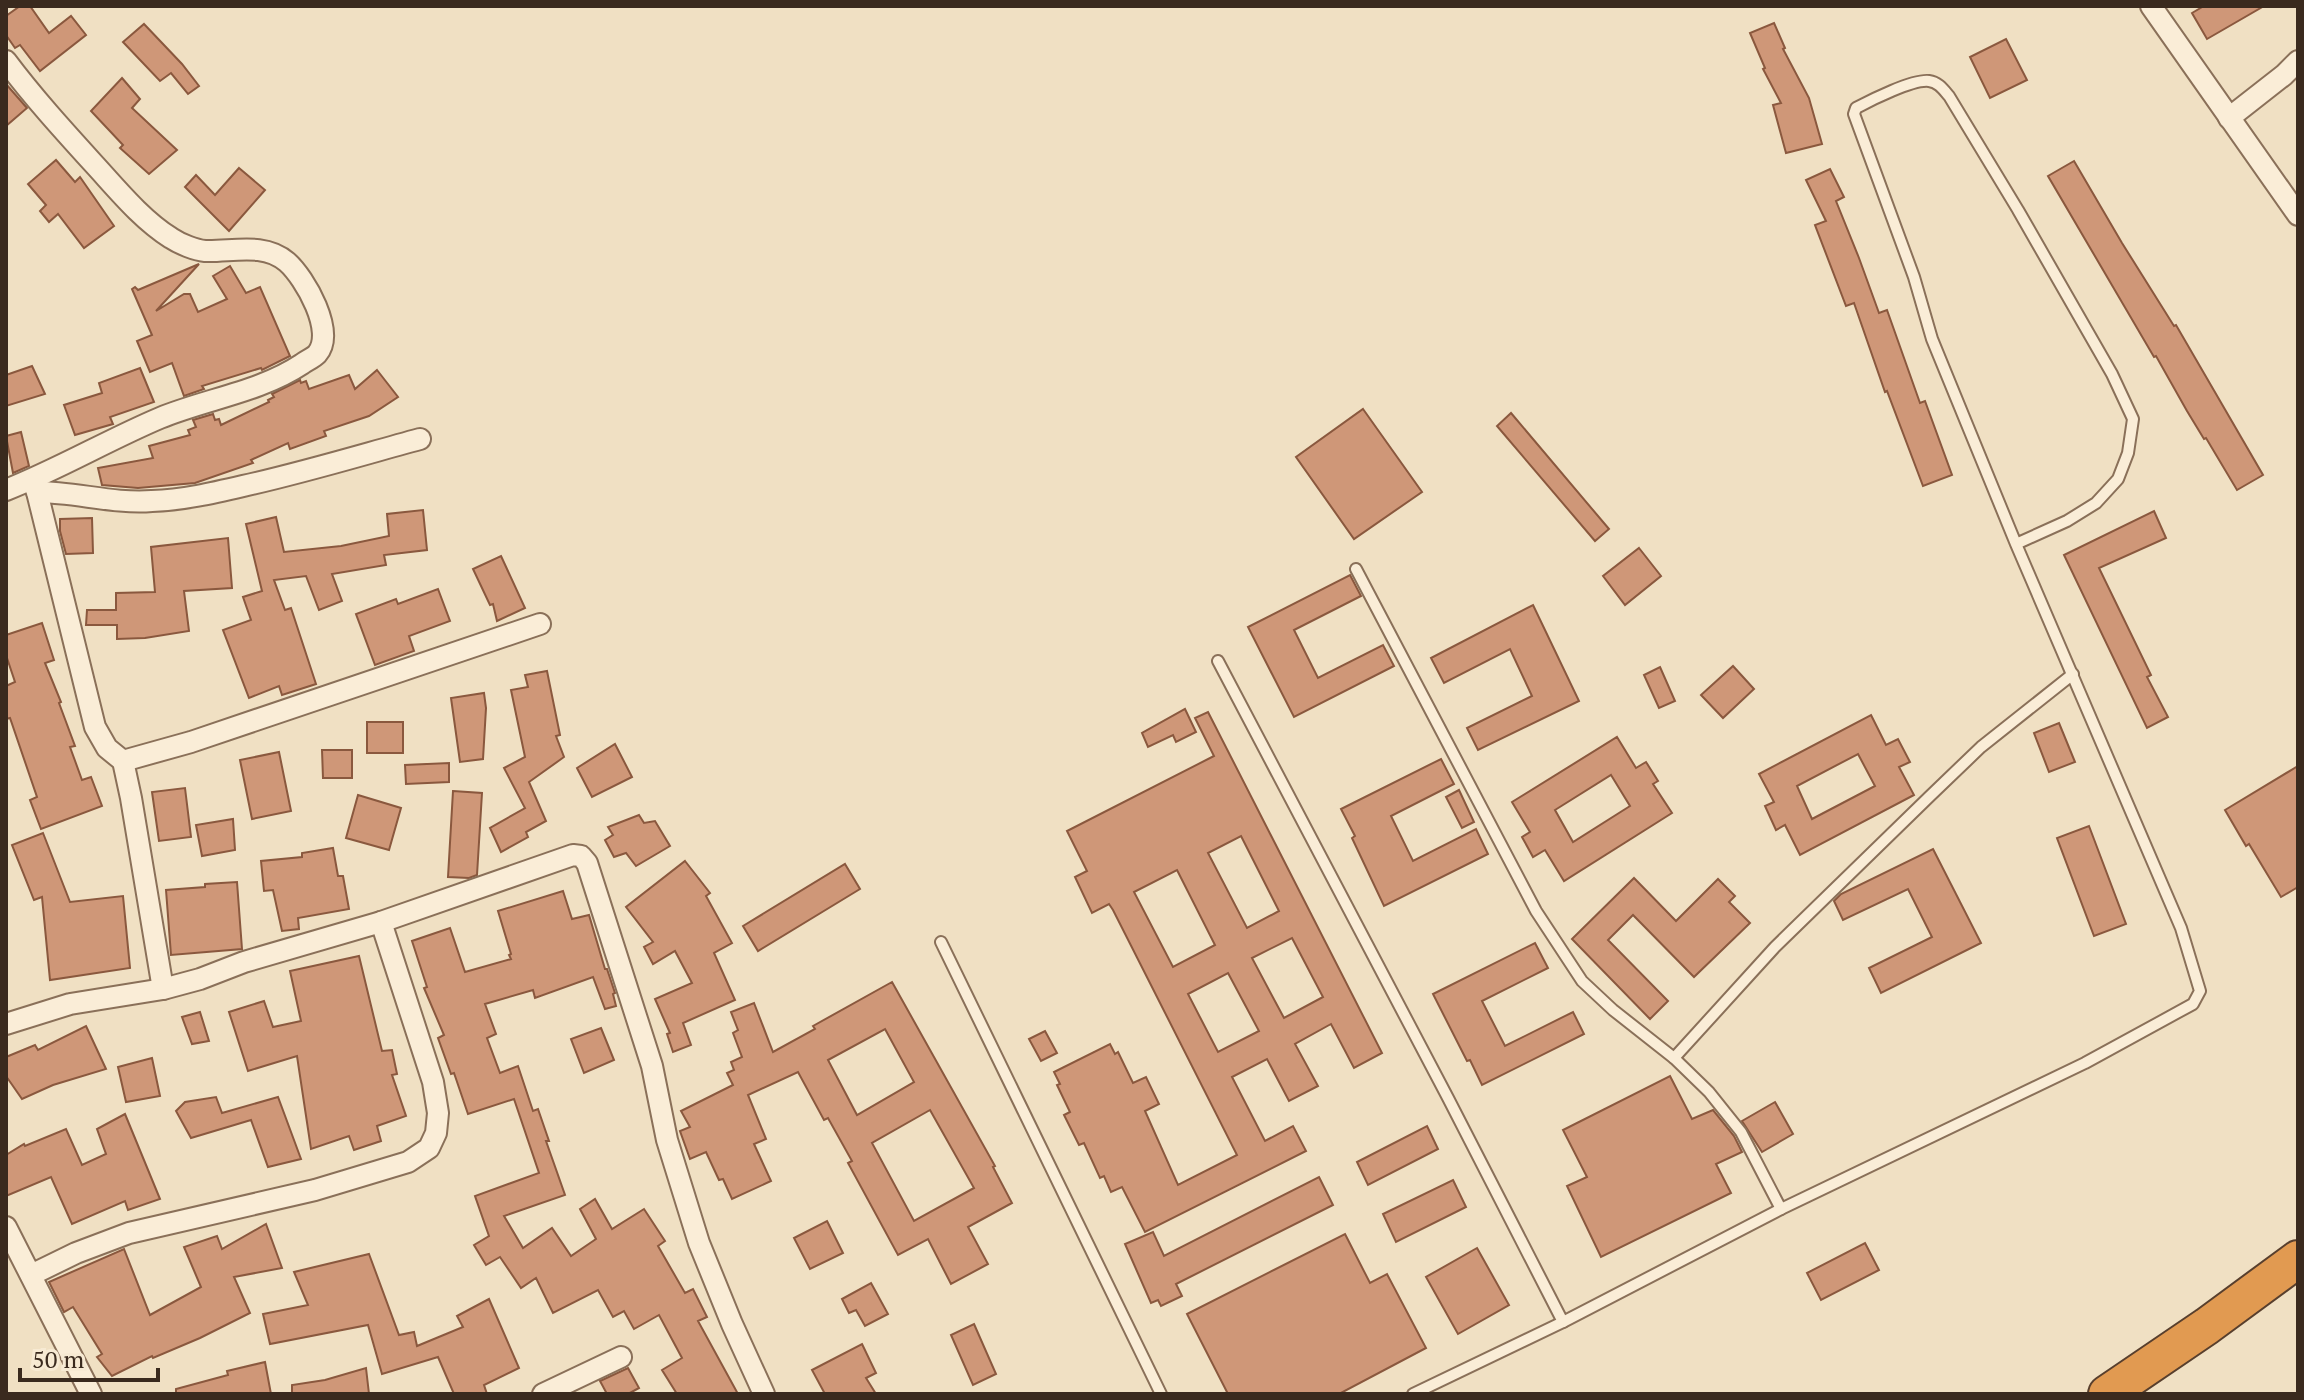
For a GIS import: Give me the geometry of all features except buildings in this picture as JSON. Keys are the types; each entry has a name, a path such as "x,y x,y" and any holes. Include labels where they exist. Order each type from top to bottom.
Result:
{"highway":[{"path":"2107,1394 2298,1259"}],"street":[{"path":"2151,6 2298,215"},
{"path":"6,61 115,188 150,223 174,240 202,251 247,248 274,254 288,263 309,293 322,321 323,339 317,354 295,368 267,381 162,417 35,486 6,490"},
{"path":"2229,118 2298,61"},
{"path":"35,486 116,502 154,501 280,478 420,439"},
{"path":"35,486 95,727 107,748 123,761 163,989"},
{"path":"123,761 191,742 540,624"},
{"path":"6,1024 70,1004 163,989 200,979 256,958 381,922 573,855 581,856 587,863 652,1066 667,1140 699,1243 764,1394"},
{"path":"31,1275 106,1241 340,1183 408,1162 429,1148 436,1133 438,1113 433,1082 381,922"},
{"path":"6,1227 91,1394"},
{"path":"543,1394 621,1357"}],"lane":[{"path":"1413,1394 1563,1322 1781,1209 2085,1063 2193,1004 2198,998 2200,991 2181,928 2016,544 1932,339 1914,277 1853,110 1894,90 1926,80 1939,85 1949,96 2112,374 2133,419 2128,453 2118,479 2096,503 2067,521 2016,544"},
{"path":"1356,569 1536,911 1582,981 1674,1058 1709,1092 1741,1132 1781,1209"},
{"path":"1218,661 1563,1322"},
{"path":"1674,1058 1775,947 1930,796 1981,747 2073,674"},
{"path":"941,942 1161,1394"}]}
